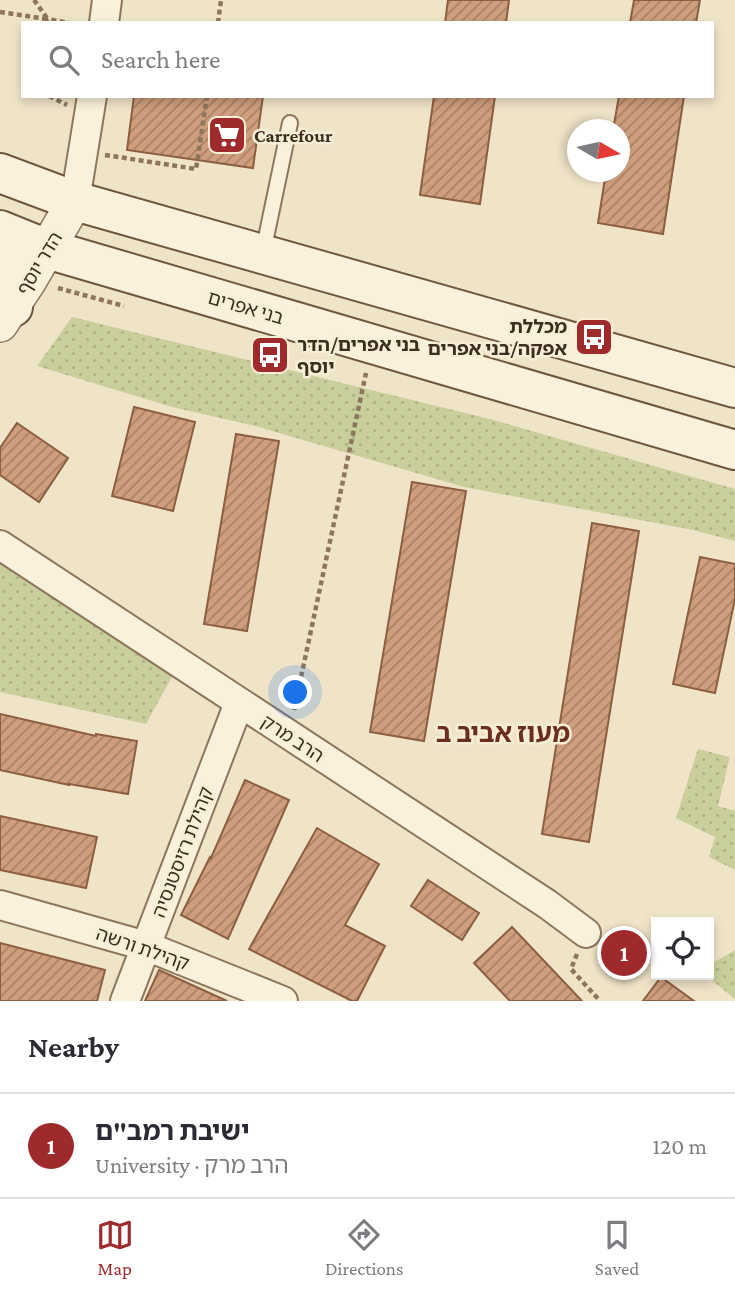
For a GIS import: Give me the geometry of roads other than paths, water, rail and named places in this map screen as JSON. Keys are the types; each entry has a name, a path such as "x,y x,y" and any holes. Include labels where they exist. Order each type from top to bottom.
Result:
{"main road":[{"path":"0,173 75,201 735,388"},
{"name":"בני אפרים","path":"0,230 47,249 735,450"},
{"path":"0,247 10,275 6,315"}],"street":[{"path":"104,21 107,0"},
{"path":"75,201 92,98"},
{"name":"הדר יוסף","path":"6,315 75,201"},
{"name":"הרב מרק","path":"0,545 547,904 586,933"},
{"name":"קהילת רזיסטנסיה","path":"125,1001 239,703"},
{"name":"קהילת ורשה","path":"0,905 146,946 283,1001"}],"lane":[{"path":"263,255 290,123"}],"place":[{"name":"Carrefour","path":"227,135"},
{"name":"מכללת אפקה/בני אפרים","path":"594,337"},
{"name":"בני אפרים/הדר יוסף","path":"270,355"},
{"name":"ישיבת רמב\"ם","path":"624,953"}],"district":[{"name":"מעוז אביב ב","path":"503,733"}]}
